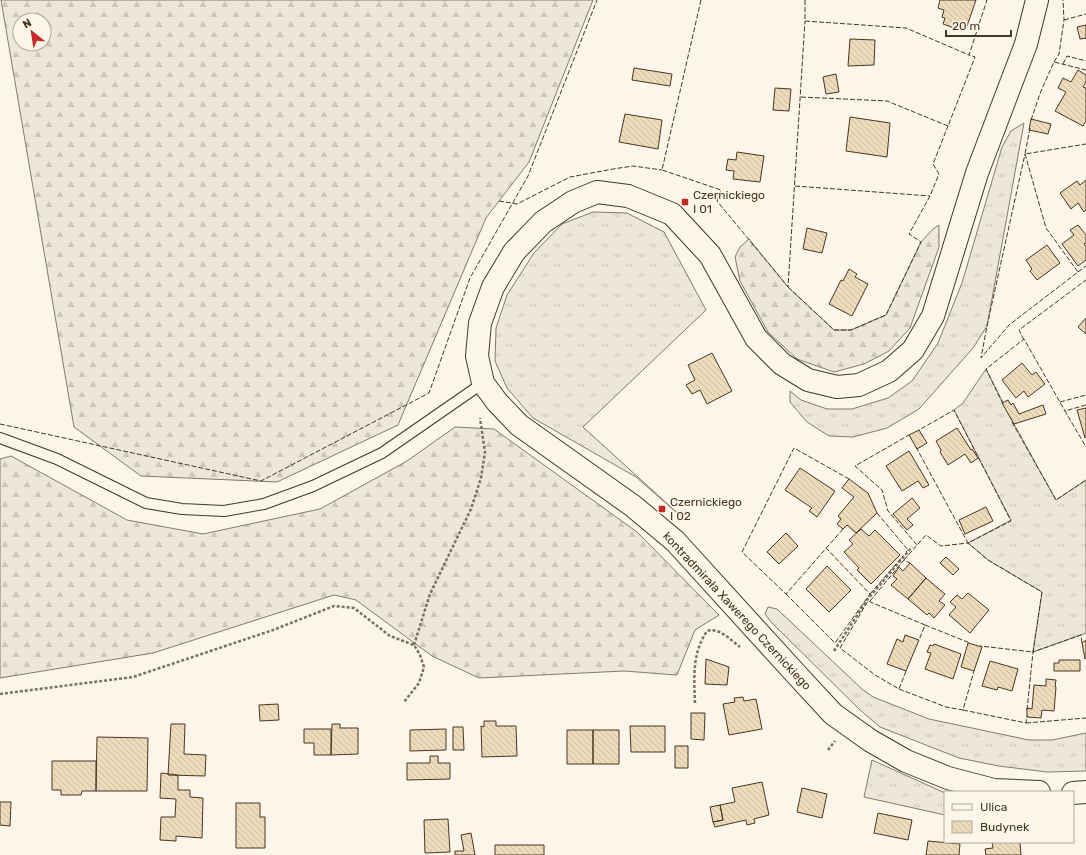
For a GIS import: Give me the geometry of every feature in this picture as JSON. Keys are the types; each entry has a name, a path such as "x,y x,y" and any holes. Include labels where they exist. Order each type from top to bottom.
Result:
{"street":[{"name":"kontradmirała Xawerego Czernickiego","path":"1016,791 994,790 948,778 906,761 871,741 833,714 675,541 633,506 519,425 502,408 475,388 476,356 480,323 493,287 514,252 543,222 573,202 597,192 628,196 672,214 710,255 756,338 782,364 808,380 837,387 859,385 889,371 912,350 933,316 977,173 1026,44 1037,0"},
{"path":"1074,793 1086,792"}],"lane":[{"path":"0,438 57,459 146,503 182,509 224,511 264,504 313,486 382,453 475,388"}],"path":[{"path":"414,645 430,594 471,509 481,478 485,452 482,420 475,388"},
{"path":"834,651 867,600 912,548"},
{"path":"0,694 133,677 274,630 334,606 354,608 390,636 414,645 420,655 424,667 419,683 404,702"},
{"path":"695,703 694,665 697,653 707,631 719,631 741,648"}],"green space":[{"path":"1,0 593,0 529,162 486,218 398,425 277,482 141,476 74,427"},
{"path":"1024,123 987,326 973,348 919,409 887,428 853,437 829,436 807,422 790,402 790,391 801,400 827,409 852,409 888,398 912,381 938,343 962,283 1002,147 1011,131"},
{"path":"593,212 627,213 664,232 706,310 583,427 684,519 636,477 533,418 507,388 495,361 496,328 507,295 534,253 562,224"},
{"path":"939,225 939,247 910,328 889,351 864,364 834,372 797,359 768,332 740,281 735,257 740,247 749,239 788,287 834,330 851,330 886,315 921,242 933,229"},
{"path":"986,369 1014,424 1056,500 1086,480 1086,633 1033,652 1042,592 988,560 968,543 1011,520 954,410 963,403"},
{"path":"455,427 494,429 637,532 719,615 695,630 677,675 624,671 479,678 432,656 356,600 334,595 153,653 0,678 0,459 11,456 127,520 203,534 320,509 407,461"},
{"path":"768,607 777,609 862,689 873,697 929,719 1029,740 1052,740 1086,733 1086,771 1047,772 999,766 959,758 880,727 860,710 772,623 765,614"},
{"path":"872,760 944,793 944,815 864,797"}],"building":[{"path":"940,0 976,0 967,26 964,25 962,31 943,24 945,18 942,17 944,10 938,8"},
{"path":"1086,25 1086,38 1080,39 1077,27"},
{"path":"850,39 875,40 874,65 848,66"},
{"path":"634,68 672,74 670,86 632,80"},
{"path":"1078,70 1086,75 1086,82 1083,87 1086,88 1086,121 1083,126 1055,111 1066,92 1058,88 1063,78 1071,82"},
{"path":"836,74 839,92 826,94 823,77"},
{"path":"775,88 791,89 789,111 773,110"},
{"path":"625,114 662,120 658,149 619,142"},
{"path":"850,117 890,123 887,157 846,151"},
{"path":"1031,119 1051,124 1048,134 1029,130"},
{"path":"737,152 764,156 760,182 733,179 734,171 726,170 728,159 736,160"},
{"path":"1086,180 1086,210 1084,212 1078,203 1071,209 1060,193 1077,181 1080,185"},
{"path":"1078,225 1086,235 1086,243 1084,244 1086,247 1086,260 1078,266 1062,244 1074,235 1070,230"},
{"path":"807,228 827,233 822,253 803,249"},
{"path":"1047,245 1060,263 1037,280 1030,271 1032,269 1026,260"},
{"path":"849,269 857,274 855,277 868,284 852,316 829,304 841,280 843,281"},
{"path":"1086,318 1086,334 1078,327"},
{"path":"712,353 732,391 707,404 700,390 692,394 686,385 695,380 688,365"},
{"path":"1022,363 1032,375 1036,372 1045,384 1028,397 1024,391 1016,398 1002,380"},
{"path":"1008,400 1011,405 1013,403 1019,414 1043,405 1046,414 1014,424 1002,403"},
{"path":"1086,408 1086,437 1085,438 1077,410"},
{"path":"957,428 978,458 971,463 965,454 948,465 940,452 941,450 936,441"},
{"path":"919,430 927,443 917,449 909,435"},
{"path":"909,451 929,485 923,488 918,481 902,491 886,466"},
{"path":"800,468 835,491 817,517 809,511 812,508 785,490"},
{"path":"849,479 868,493 877,513 856,533 847,525 843,529 837,524 841,519 838,516 854,497 842,488"},
{"path":"912,498 920,508 907,519 913,525 907,530 893,514"},
{"path":"986,507 993,521 965,534 959,520"},
{"path":"861,529 869,536 875,530 900,555 871,584 857,570 859,568 844,552 853,544 849,540"},
{"path":"786,533 798,546 779,564 767,552"},
{"path":"946,557 959,569 953,575 940,563"},
{"path":"910,563 926,578 908,599 891,585 897,579 893,576 899,567 903,571"},
{"path":"827,566 851,590 829,612 806,589"},
{"path":"926,578 945,594 939,601 945,605 934,618 929,613 927,615 908,599"},
{"path":"968,593 989,610 970,633 949,615 956,607 950,602 957,595 962,599"},
{"path":"905,635 919,640 906,671 887,664 897,639 903,642"},
{"path":"1086,640 1086,658 1085,659 1082,643"},
{"path":"968,643 982,647 974,671 961,667"},
{"path":"934,644 961,654 953,679 925,669 931,653 927,652 930,645 933,646"},
{"path":"706,659 729,667 727,685 705,684"},
{"path":"1059,660 1080,660 1080,671 1054,671 1054,663 1059,663"},
{"path":"990,661 1018,669 1012,691 998,687 997,690 982,686"},
{"path":"1046,679 1056,680 1054,711 1042,710 1041,718 1027,717 1027,708 1032,709 1034,685 1046,686"},
{"path":"743,697 744,701 756,699 762,729 729,735 723,704 735,702 734,698"},
{"path":"278,704 279,720 260,721 259,705"},
{"path":"691,713 705,713 704,740 691,739"},
{"path":"484,721 496,721 496,726 516,726 517,756 482,757 481,726 484,727"},
{"path":"171,724 185,724 184,754 206,755 205,776 168,775"},
{"path":"332,724 340,724 340,728 358,728 358,754 331,755"},
{"path":"630,726 665,726 665,752 631,752"},
{"path":"453,727 463,727 464,750 453,750"},
{"path":"304,729 331,729 331,755 314,755 314,743 304,743"},
{"path":"446,729 446,750 410,751 410,730"},
{"path":"567,730 593,730 593,764 567,764"},
{"path":"593,730 619,730 619,764 593,764"},
{"path":"97,737 148,738 147,791 96,791"},
{"path":"675,746 688,746 688,768 675,768"},
{"path":"430,756 438,756 438,763 450,763 450,779 407,780 407,763 430,763"},
{"path":"52,761 96,761 96,791 82,791 81,795 61,795 61,790 52,790"},
{"path":"161,773 178,775 178,790 190,790 190,797 203,798 202,838 176,836 176,841 160,840 161,817 175,817 176,799 160,798"},
{"path":"762,782 769,815 754,819 755,823 747,825 746,820 715,827 713,822 723,820 720,805 735,802 732,788"},
{"path":"802,788 827,794 822,818 797,812"},
{"path":"0,802 11,802 10,826 0,825"},
{"path":"236,803 260,803 260,817 265,817 265,848 236,848"},
{"path":"720,805 723,820 713,822 710,807"},
{"path":"878,813 912,820 908,840 874,833"},
{"path":"448,819 450,852 425,853 424,820"},
{"path":"471,833 475,855 455,855 455,851 464,851 461,835"},
{"path":"928,841 960,844 959,855 926,855"},
{"path":"992,843 1020,843 1021,855 986,855 985,849 993,848"},
{"path":"495,845 544,845 544,855 495,855"}],"fence":[{"path":"0,424 261,481 429,393 470,278 528,176 597,0"},
{"path":"701,0 662,170 721,190 717,201 788,287 805,21"},
{"path":"805,0 805,21 906,28 969,55 987,0"},
{"path":"1054,62 1059,54 1064,20 1063,0"},
{"path":"1064,20 1086,14"},
{"path":"801,97 887,101 948,126 975,57 969,55"},
{"path":"1063,64 1067,56 1086,61"},
{"path":"1031,120 1041,91 1054,62 1086,70"},
{"path":"788,287 834,330 851,330 886,315 921,242 909,234 930,196 939,174 933,164 948,126"},
{"path":"1030,128 1025,154 1086,144"},
{"path":"1025,154 1046,228 1078,272 1009,325 981,358 1025,154"},
{"path":"499,201 517,204 570,177 633,166 662,170"},
{"path":"795,186 930,196"},
{"path":"1078,272 1086,266"},
{"path":"1024,340 1019,330 1086,280"},
{"path":"1003,404 986,369 1024,339 1065,411"},
{"path":"1060,402 1086,395"},
{"path":"1086,405 1065,411 1086,447"},
{"path":"916,447 968,543 1011,521 954,410 919,430"},
{"path":"1012,422 1056,500 1086,480"},
{"path":"910,436 909,435 855,466 882,490 888,511 917,545"},
{"path":"843,529 786,594 742,552 794,448 849,479"},
{"path":"877,513 908,550 906,552"},
{"path":"904,560 926,535 941,546 968,543 988,560 1042,592 1033,652 980,646"},
{"path":"786,594 835,643 870,594 826,548"},
{"path":"870,594 903,556"},
{"path":"870,601 904,560 910,563"},
{"path":"906,671 899,689 875,675 840,648 868,601 925,625 919,640"},
{"path":"925,625 970,643"},
{"path":"1027,710 1033,652 1081,635 1082,643"},
{"path":"899,689 946,707 963,710 974,671"},
{"path":"963,710 1026,723 1027,716"},
{"path":"1026,723 1086,718"}],"place":[{"name":"Czernickiego I 01","path":"685,202"},
{"name":"Czernickiego I 02","path":"662,509"}]}
